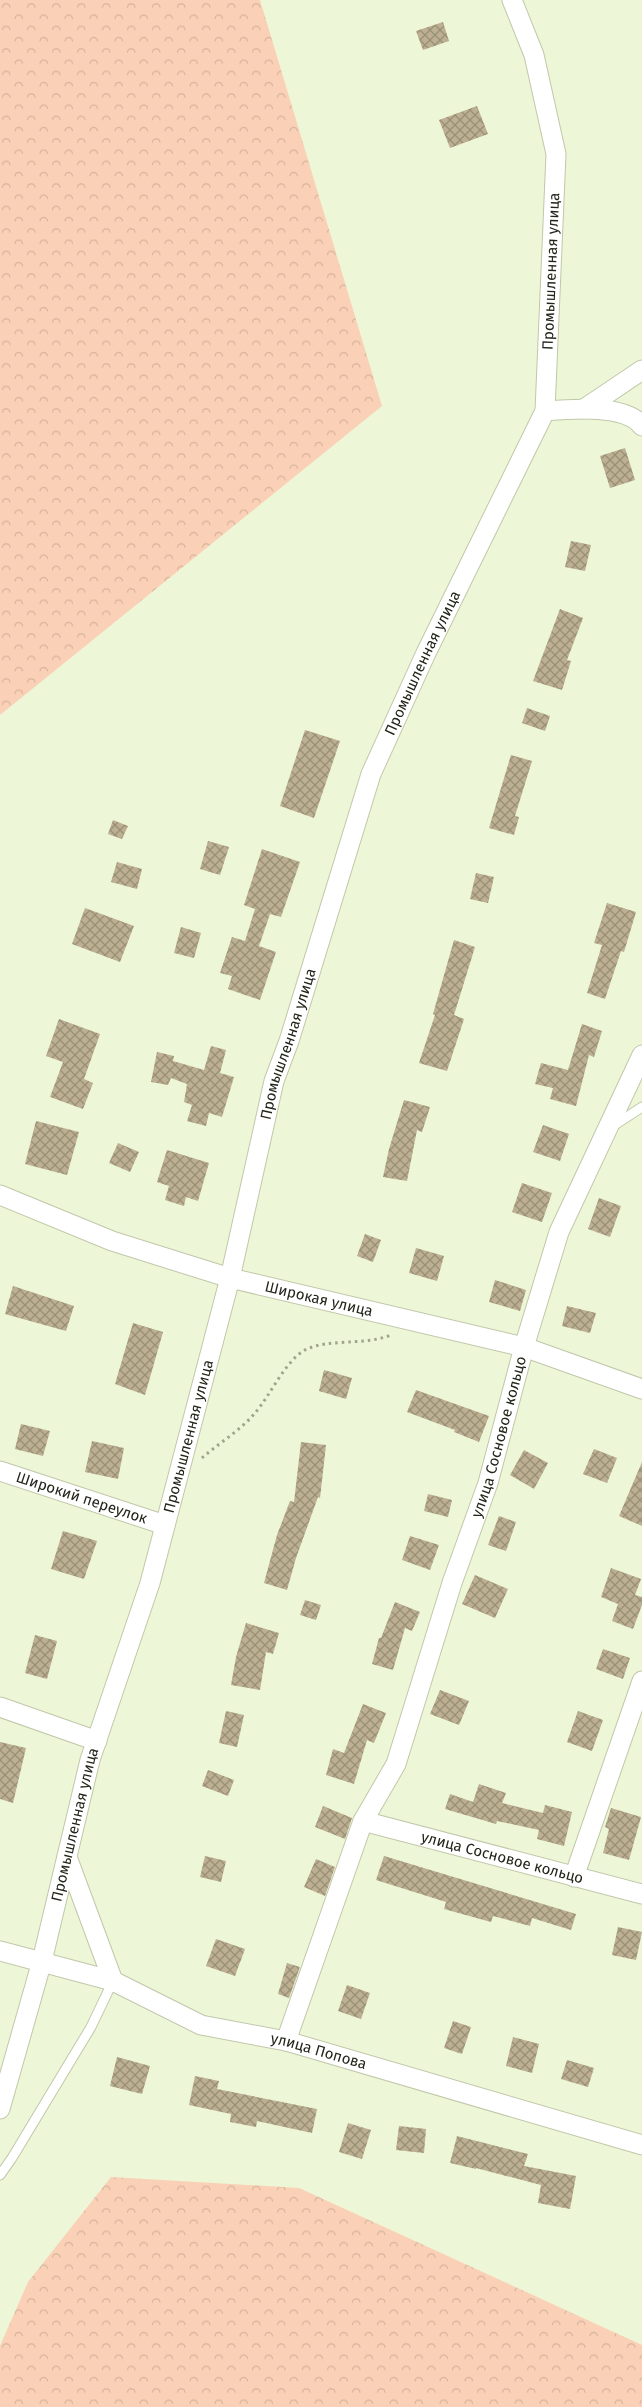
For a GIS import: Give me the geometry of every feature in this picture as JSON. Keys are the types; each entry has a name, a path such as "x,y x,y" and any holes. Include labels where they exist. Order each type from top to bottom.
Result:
{"street":[{"name":"Промышленная улица","path":"0,2109 42,1961 90,1760 150,1583 230,1278 274,1081 289,1040 370,774 426,653 545,410 556,154 534,55 512,0"},
{"path":"584,408 642,370"},
{"path":"545,410 584,408 620,414 638,421 642,426"},
{"name":"улица Сосновое кольцо","path":"286,2041 363,1821 396,1764 452,1582 488,1483 524,1347 558,1232 642,1055"},
{"name":"Широкая улица","path":"0,1195 112,1241 230,1278 524,1347 642,1389"},
{"name":"Широкий переулок","path":"0,1471 165,1525"},
{"path":"574,1877 642,1681"},
{"path":"0,1707 97,1741"},
{"name":"улица Сосновое кольцо","path":"363,1821 642,1894"},
{"path":"67,1857 113,1981"},
{"name":"улица Попова","path":"0,1951 113,1981 201,2025 286,2041 642,2145"}],"lane":[{"path":"607,1130 642,1107"},
{"path":"0,2175 90,2027 113,1981"}],"path":[{"path":"198,1462 254,1415 292,1361 304,1351 320,1345 361,1343 390,1336 412,1320"}],"green space":[{"path":"0,0 260,0 382,406 0,715"},
{"path":"111,2177 299,2188 642,2345 642,2407 0,2407 0,2346 28,2282"}],"building":[{"path":"443,22 449,41 423,50 416,31"},
{"path":"477,106 488,134 450,148 439,120"},
{"path":"625,448 635,480 610,488 600,456"},
{"path":"571,541 591,545 585,571 565,567"},
{"path":"560,609 583,618 567,660 571,661 562,690 533,681"},
{"path":"527,708 550,716 545,731 522,723"},
{"path":"305,730 340,741 314,818 280,806"},
{"path":"511,755 532,761 515,816 519,817 514,835 489,828"},
{"path":"113,820 128,826 122,839 108,834"},
{"path":"208,841 229,847 220,875 200,869"},
{"path":"262,849 300,862 281,917 270,914 259,946 276,952 260,1000 228,989 232,976 220,973 232,937 245,941 255,909 244,905"},
{"path":"117,862 142,869 137,889 111,882"},
{"path":"476,873 494,877 488,903 470,899"},
{"path":"607,903 636,912 624,952 621,951 605,999 587,993 602,945 594,943"},
{"path":"85,908 134,926 120,962 72,944"},
{"path":"181,927 201,933 194,958 174,953"},
{"path":"454,940 475,947 454,1015 464,1019 447,1071 419,1063 435,1015 433,1014"},
{"path":"59,1019 100,1034 84,1079 93,1083 83,1109 50,1097 63,1062 46,1056"},
{"path":"582,1024 602,1031 594,1057 589,1055 576,1106 550,1099 553,1088 535,1084 541,1063 568,1070"},
{"path":"211,1046 226,1050 220,1073 234,1077 222,1117 209,1113 206,1126 187,1121 192,1105 184,1102 187,1084 171,1078 168,1085 151,1082 157,1052 174,1056 173,1061 204,1070"},
{"path":"404,1100 430,1107 422,1132 417,1130 407,1181 383,1177 389,1149"},
{"path":"36,1121 79,1132 67,1175 25,1164"},
{"path":"543,1125 569,1134 560,1161 533,1152"},
{"path":"118,1143 139,1152 130,1172 109,1163"},
{"path":"167,1150 209,1163 198,1201 186,1197 184,1206 165,1200 169,1186 157,1182"},
{"path":"522,1183 552,1193 542,1222 512,1212"},
{"path":"599,1198 621,1206 610,1237 588,1229"},
{"path":"365,1234 381,1240 373,1262 357,1256"},
{"path":"416,1248 444,1256 437,1281 409,1273"},
{"path":"495,1280 526,1290 520,1311 489,1302"},
{"path":"13,1286 74,1306 66,1331 5,1314"},
{"path":"567,1306 596,1313 590,1333 562,1326"},
{"path":"133,1323 163,1332 145,1395 115,1384"},
{"path":"324,1370 352,1378 346,1399 319,1391"},
{"path":"416,1390 489,1416 479,1442 454,1432 455,1430 407,1412"},
{"path":"21,1424 50,1431 43,1456 15,1449"},
{"path":"92,1441 124,1448 118,1479 85,1472"},
{"path":"301,1442 326,1445 320,1498 318,1497 296,1558 287,1590 264,1583 277,1535 290,1501 294,1502"},
{"path":"594,1449 617,1458 607,1483 583,1474"},
{"path":"524,1450 548,1463 534,1489 510,1475"},
{"path":"642,1462 642,1526 619,1516"},
{"path":"428,1494 452,1500 448,1517 424,1511"},
{"path":"499,1516 516,1522 506,1551 488,1545"},
{"path":"63,1531 97,1541 84,1579 51,1569"},
{"path":"410,1536 439,1545 430,1570 402,1560"},
{"path":"611,1568 641,1579 635,1595 642,1597 642,1605 633,1629 612,1621 618,1604 601,1597"},
{"path":"475,1575 508,1589 495,1618 462,1604"},
{"path":"305,1600 321,1605 316,1620 300,1615"},
{"path":"395,1602 420,1612 412,1631 405,1628 393,1670 372,1664 379,1638 381,1638"},
{"path":"246,1623 279,1633 273,1654 266,1652 260,1690 231,1685 236,1657"},
{"path":"35,1635 57,1641 47,1679 25,1673"},
{"path":"603,1649 630,1658 623,1679 596,1669"},
{"path":"440,1690 469,1701 459,1725 430,1714"},
{"path":"363,1704 386,1713 374,1743 367,1740 354,1784 326,1775 333,1749 344,1753"},
{"path":"226,1711 244,1715 237,1747 219,1743"},
{"path":"578,1711 603,1720 592,1751 567,1742"},
{"path":"0,1742 26,1748 13,1803 0,1799"},
{"path":"208,1770 234,1780 228,1796 202,1786"},
{"path":"479,1784 506,1793 502,1803 543,1813 545,1805 572,1812 564,1846 537,1839 539,1830 497,1821 496,1824 445,1809 450,1794 473,1802"},
{"path":"323,1806 352,1818 345,1839 315,1827"},
{"path":"611,1808 641,1817 629,1860 603,1853 609,1829 605,1827"},
{"path":"205,1856 226,1861 221,1882 200,1877"},
{"path":"384,1856 576,1914 571,1930 532,1918 530,1926 493,1916 491,1922 444,1909 446,1902 376,1880"},
{"path":"316,1859 335,1867 325,1896 304,1887"},
{"path":"618,1927 642,1932 636,1960 612,1955"},
{"path":"216,1939 245,1949 235,1976 206,1966"},
{"path":"287,1963 300,1967 289,1998 278,1994"},
{"path":"347,1985 370,1993 361,2019 338,2011"},
{"path":"453,2021 471,2027 462,2054 444,2048"},
{"path":"513,2037 539,2044 532,2073 506,2066"},
{"path":"117,2057 150,2066 142,2094 110,2086"},
{"path":"567,2060 594,2068 588,2087 561,2079"},
{"path":"195,2076 219,2081 217,2089 317,2109 312,2133 257,2121 256,2127 230,2122 231,2114 189,2105"},
{"path":"348,2123 371,2130 362,2159 339,2152"},
{"path":"399,2126 426,2129 424,2153 396,2150"},
{"path":"457,2136 528,2154 524,2166 576,2176 570,2209 538,2203 541,2185 450,2163"}]}
